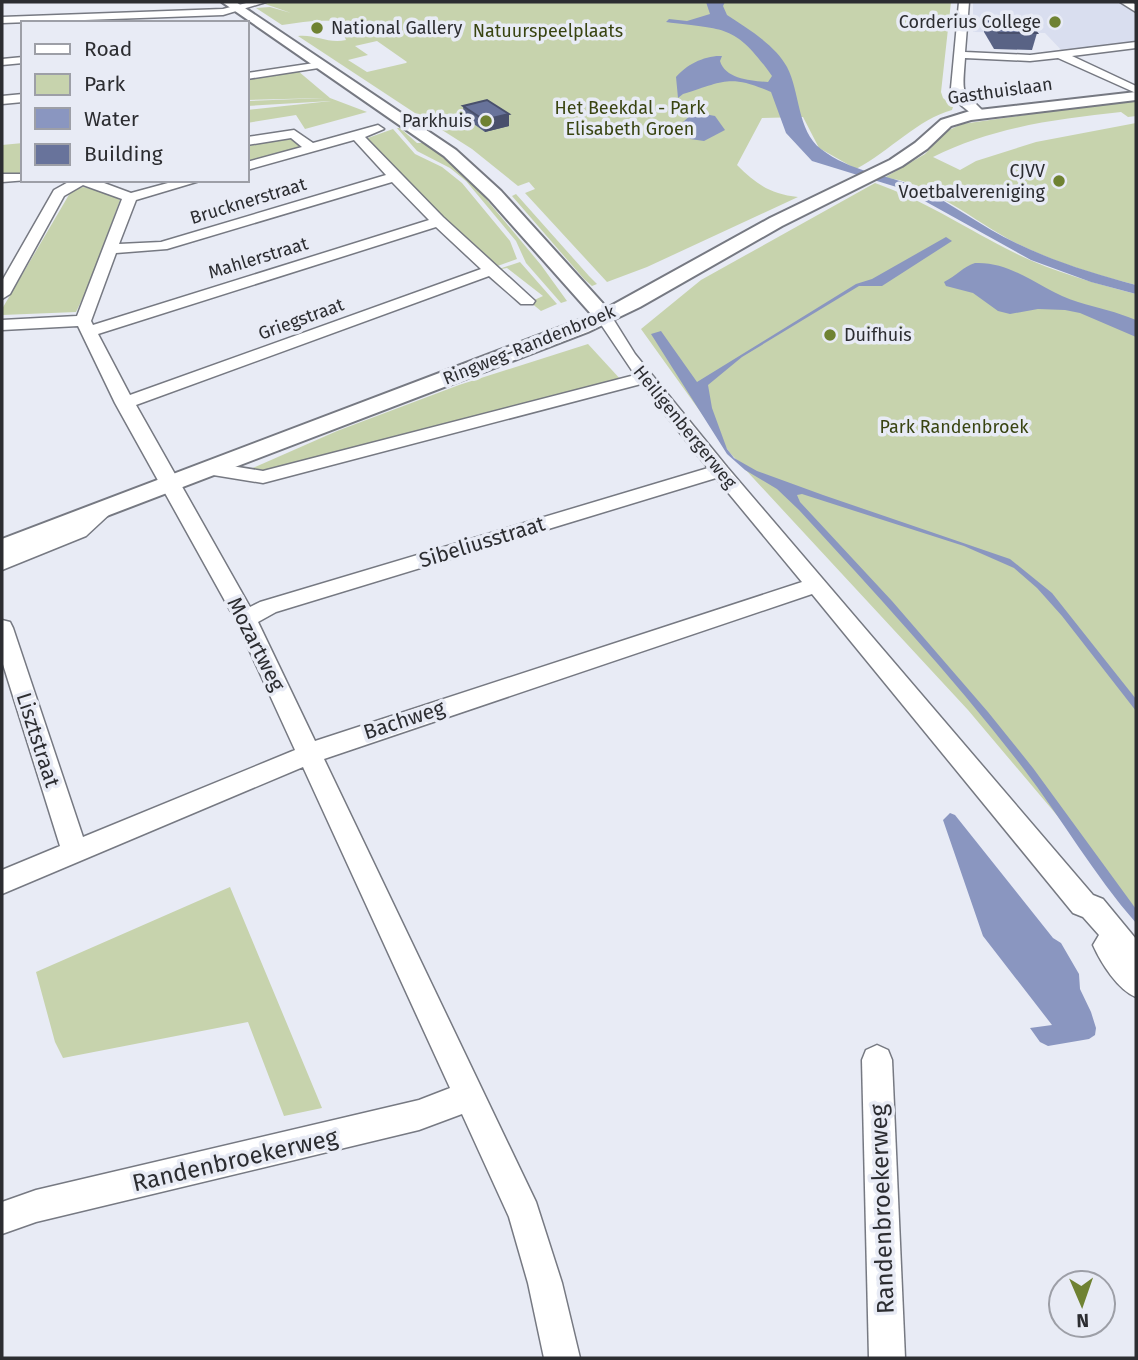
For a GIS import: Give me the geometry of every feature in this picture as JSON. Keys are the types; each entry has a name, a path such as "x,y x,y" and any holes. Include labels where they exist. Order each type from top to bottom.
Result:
{"main road":[{"name":"Heiligenbergerweg","path":"232,5 432,138 474,174 589,297 604,317"},
{"name":"Gasthuislaan","path":"868,175 910,154 946,123 977,113 1136,92"},
{"name":"Ringweg-Randenbroek","path":"2,548 604,317 868,175"}],"street":[{"path":"2,20 161,18 223,12 232,5 261,2"},
{"path":"964,2 957,88 961,99 977,113"},
{"path":"1125,2 1136,9"},
{"path":"961,55 994,58 1062,56 1108,53 1136,45"},
{"path":"1062,56 1136,92"},
{"path":"2,62 21,60"},
{"path":"248,76 321,65"},
{"path":"2,100 21,98"},
{"path":"248,166 378,130"},
{"path":"248,141 295,134 311,148"},
{"path":"357,135 394,177 490,271 527,301"},
{"name":"Brucknerstraat","path":"110,249 162,246 394,177"},
{"path":"2,178 21,178"},
{"path":"2,294 59,193 78,182"},
{"path":"88,182 130,197 162,186 185,182"},
{"path":"85,326 130,197"},
{"name":"Mahlerstraat","path":"2,325 85,326 440,221"},
{"name":"Griegstraat","path":"124,403 490,271"},
{"name":"Heiligenbergerweg","path":"604,317 645,378 720,471 1083,904 1083,912 1134,972"},
{"name":"Mozartweg","path":"85,326 124,403 246,619 467,1097 524,1214 545,1283 562,1358"},
{"path":"207,468 263,477 645,378"},
{"name":"Sibeliusstraat","path":"246,619 268,607 720,471"},
{"name":"Ringweg-Randenbroek","path":"2,563 79,531 104,510"},
{"name":"Bachweg","path":"2,882 341,741 817,585"},
{"name":"Lisztstraat","path":"2,628 75,851"},
{"name":"Randenbroekerweg","path":"877,1060 887,1358"},
{"name":"Randenbroekerweg","path":"2,1218 36,1206 419,1115 467,1097"}],"shaded area":[{"name":"Corderius College","path":"973,2 1120,2 1136,12 1136,43 1064,53 1045,33 973,32"}],"green space":[{"name":"Het Beekdal - Park Elisabeth Groen","path":"246,2 951,2 941,92 943,98 953,107 952,110 927,120 856,169 819,148 803,117 762,118 737,165 764,187 798,197 647,267 607,282 525,193 535,189 529,182 518,186 472,149 431,123 444,120 437,115 424,119 298,36 346,40 342,31 358,27 331,21 282,25 256,8 270,7 291,13 265,4 253,6","holes":["377,41 407,62 367,72 348,60 368,55 355,46"]},
{"path":"298,71 330,98 367,112 305,129 296,115 248,123 248,110 331,101 248,106 248,101 324,98 248,100 248,77"},
{"path":"1136,99 1136,116 1128,117 1121,112 1025,126 979,138 933,157 960,170 976,161 1036,142 1136,123 1136,285 1044,256 1014,242 934,194 900,180 884,178 925,154 947,131 962,124"},
{"path":"397,128 417,143 425,143 468,177 541,265 567,301 561,303 526,263 516,241 466,181 450,168 417,151"},
{"path":"393,129 415,154 442,167 462,183 510,241 517,259 492,268 365,139"},
{"path":"292,138 305,146 248,163 248,146"},
{"path":"21,143 21,176 2,176 2,145"},
{"name":"Park Randenbroek","path":"875,183 926,205 1036,263 1136,294 1136,909 968,710 730,453 641,329 701,280"},
{"path":"83,187 107,193 120,200 76,312 2,315 2,309 70,193"},
{"path":"516,194 597,284 592,286 584,279 512,196"},
{"path":"520,262 557,304 541,311 530,302 543,296 507,268 496,270"},
{"path":"588,344 622,381 256,475 246,471 337,431 459,385"},
{"path":"230,887 322,1108 284,1116 248,1022 63,1058 55,1042 36,972"}],"water":[{"path":"706,2 725,2 723,6 727,15 760,38 782,59 791,77 807,132 821,149 832,157 856,168 919,188 1003,237 1031,250 1075,267 1136,285 1136,294 1091,282 1031,260 903,189 812,161 786,133 771,92 757,86 727,81 683,94 678,98 676,77 690,65 709,57 722,56 720,61 727,72 740,78 768,82 772,76 748,47 728,32 666,22 669,19 687,21 710,14"},
{"path":"694,112 715,116 725,130 704,141 690,139 682,123"},
{"path":"946,237 952,241 882,286 859,286 742,357 708,385 712,408 727,449 734,458 757,471 1010,559 1052,593 1136,699 1136,711 1062,616 1037,588 1014,568 964,546 802,494 797,495 800,502 892,601 988,712 1033,768 1136,909 1136,923 1106,886 1023,768 942,669 799,510 777,489 745,470 727,454 651,334 661,331 697,382 856,284 872,279"},
{"path":"975,263 1003,267 1065,297 1136,320 1136,337 1080,313 1065,310 1038,309 1010,314 998,311 973,293 946,286 944,282"},
{"path":"950,813 955,815 1053,938 1061,943 1079,974 1080,989 1096,1028 1095,1035 1089,1039 1048,1046 1040,1042 1030,1028 1052,1025 983,936 943,820"}],"building":[{"path":"988,17 1025,17 1037,33 999,33"},
{"path":"487,100 509,114 484,120 463,106"}],"waterway":[{"path":"553,31 576,37"}],"place":[{"name":"Corderius College","path":"1055,22"},
{"name":"National Gallery","path":"317,28"},
{"name":"Parkhuis","path":"486,121"},
{"name":"CJVV Voetbalvereniging","path":"1059,181"},
{"name":"Duifhuis","path":"830,335"}],"park label":[{"name":"Natuurspeelplaats","path":"548,31"}]}
